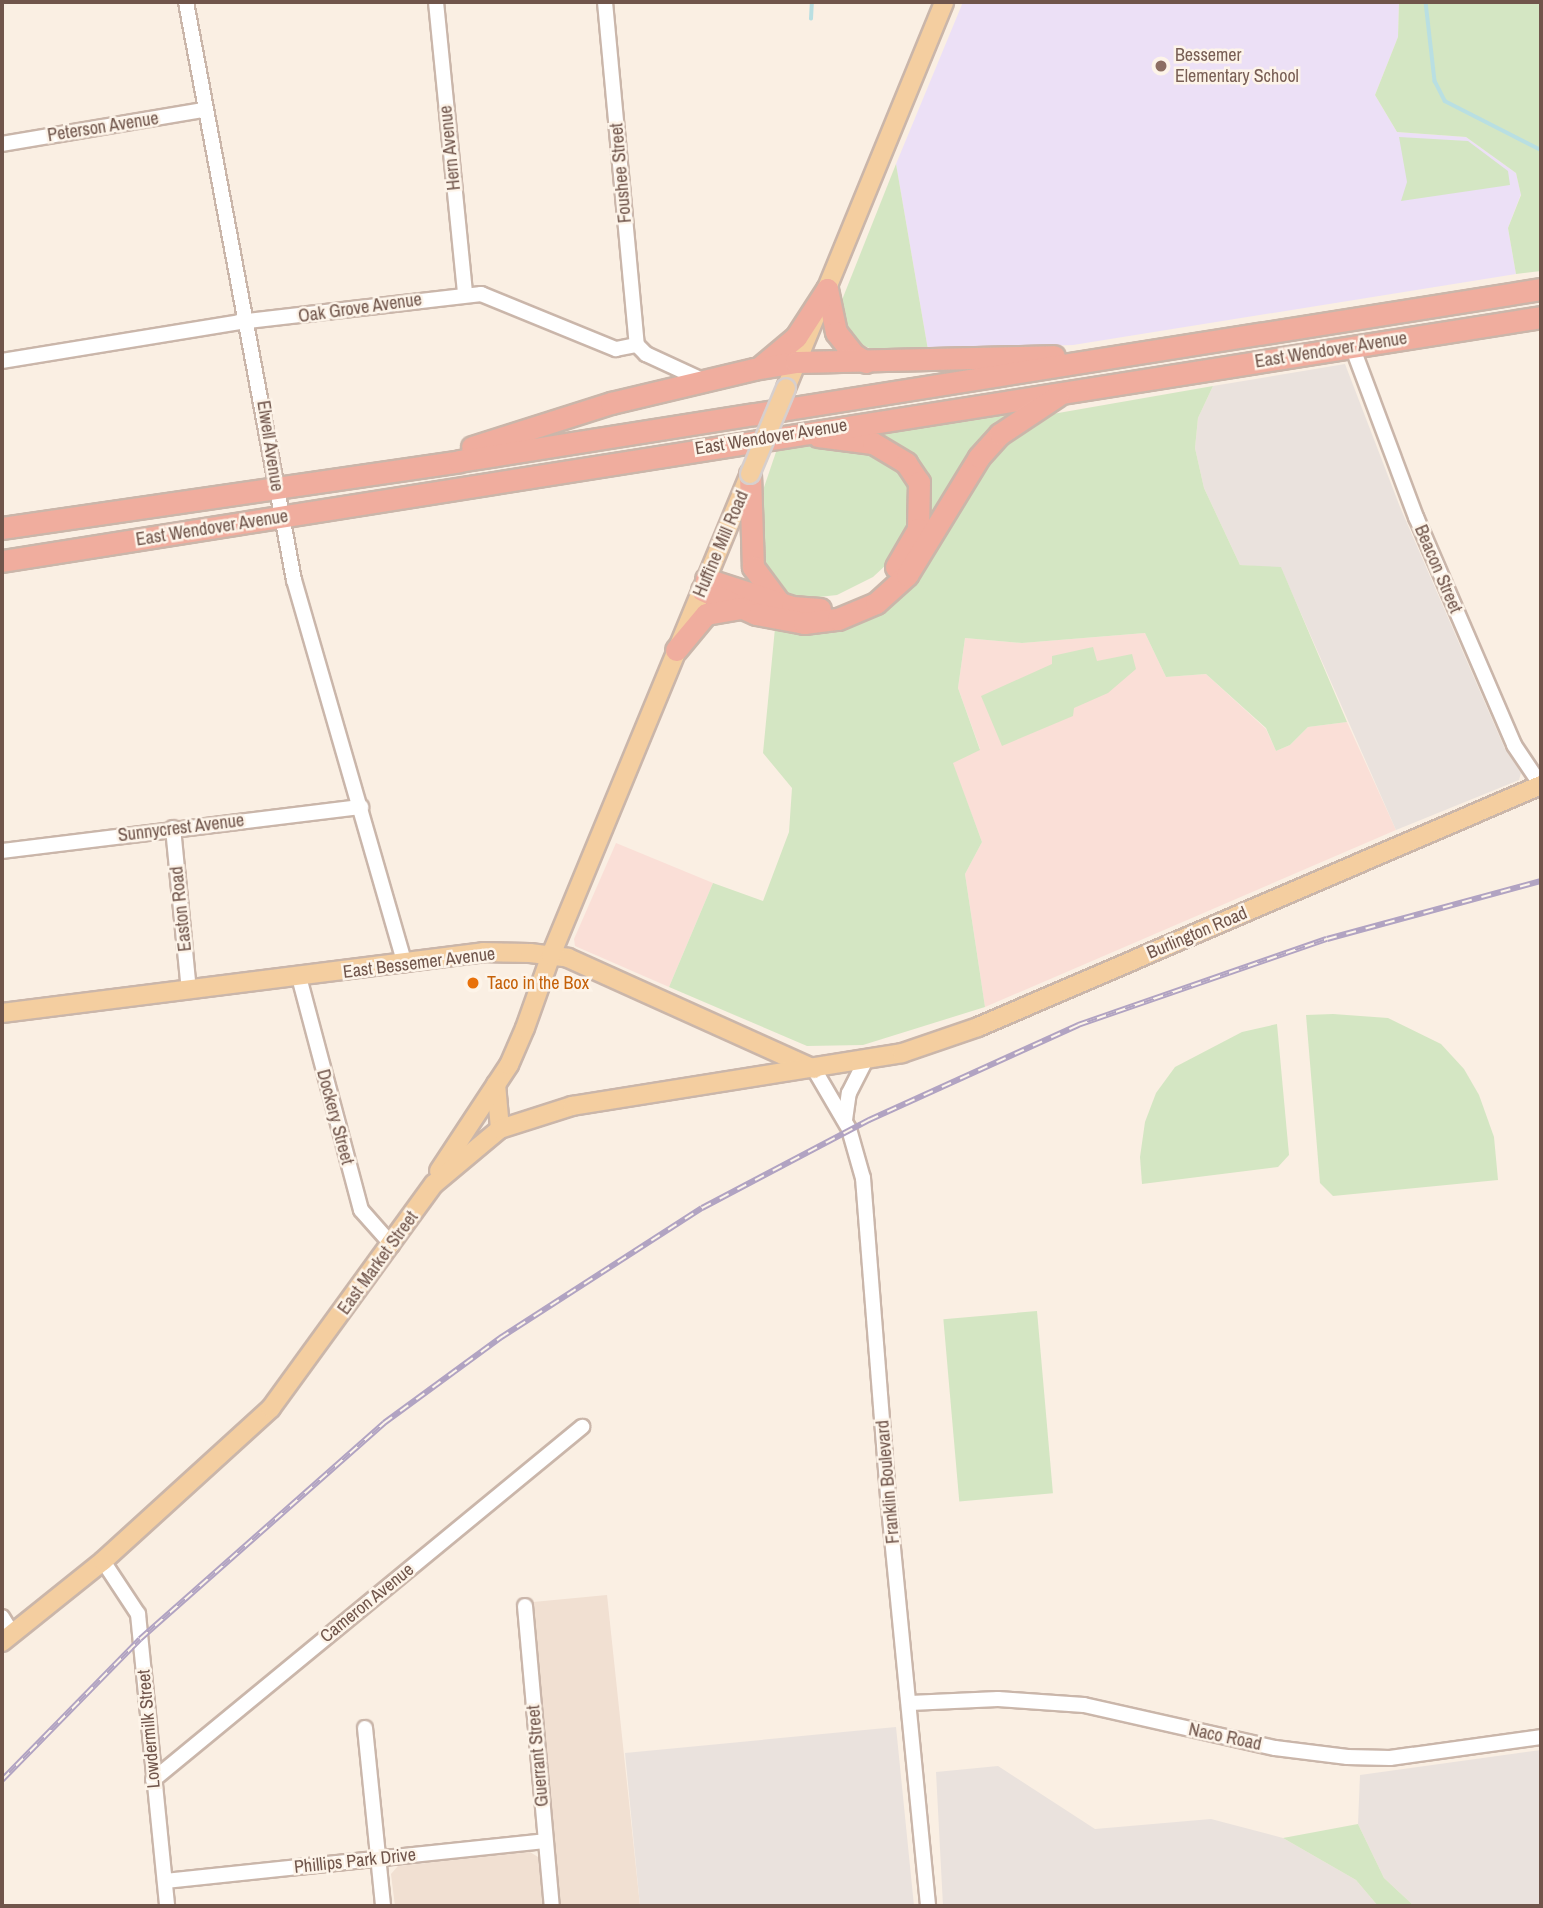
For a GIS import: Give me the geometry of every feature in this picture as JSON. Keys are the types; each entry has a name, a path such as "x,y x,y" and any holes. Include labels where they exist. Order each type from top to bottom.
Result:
{"highway":[{"path":"827,289 836,332 853,354 866,362"},
{"path":"759,368 796,337 827,289"},
{"name":"East Wendover Avenue","path":"2,527 382,473 1541,289"},
{"name":"East Wendover Avenue","path":"2,561 792,432 1541,317"},
{"path":"382,473 700,379 796,362 1157,352"},
{"path":"704,585 739,608 782,621 822,622 876,603 907,575 993,442 1068,390"},
{"path":"704,585 780,603 826,609 862,595 882,582 909,550 921,514 919,482 906,463 873,443 792,432"},
{"path":"750,474 753,567 764,587 780,603"},
{"path":"676,650 706,614 739,608"}],"main road":[{"name":"Huffine Mill Road","path":"434,1184 496,1084 525,1028 551,955 944,2"},
{"name":"Burlington Road","path":"847,1064 978,1027 1541,785"},
{"name":"East Bessemer Avenue","path":"2,1013 483,952 551,955 653,993 814,1069"},
{"name":"East Market Street","path":"7,1637 103,1561 271,1408 434,1184 493,1133 572,1106 847,1064"},
{"path":"493,1133 496,1084"},
{"path":"483,1106 493,1133"}],"street":[{"name":"Elwell Avenue","path":"186,2 204,110 249,324 281,516 302,616 361,807 405,964"},
{"name":"Hern Avenue","path":"436,2 465,293"},
{"name":"Foushee Street","path":"605,2 637,345"},
{"name":"Peterson Avenue","path":"2,144 204,110"},
{"name":"Oak Grove Avenue","path":"2,361 239,322 249,324 465,293 513,304 616,349 637,345 646,354 700,379"},
{"name":"Beacon Street","path":"1352,346 1454,606 1514,745 1541,785"},
{"name":"Sunnycrest Avenue","path":"2,851 361,807"},
{"name":"Easton Road","path":"173,828 189,990"},
{"name":"Dockery Street","path":"299,977 361,1210 392,1245"},
{"path":"845,1120 849,1093 866,1060"},
{"name":"Franklin Boulevard","path":"814,1069 845,1120 863,1178 888,1497 928,1906"},
{"name":"Cameron Avenue","path":"153,1780 582,1427"},
{"name":"Lowdermilk Street","path":"103,1561 138,1614 167,1906"},
{"name":"Guerrant Street","path":"525,1606 552,1906"},
{"path":"2,1617 7,1637"},
{"name":"Naco Road","path":"910,1703 998,1699 1084,1705 1275,1748 1347,1757 1390,1758 1541,1737"},
{"path":"365,1728 383,1906"},
{"name":"Phillips Park Drive","path":"165,1881 545,1841"}],"shaded area":[{"path":"963,2 1399,2 1398,37 1375,95 1397,132 1466,137 1516,173 1521,194 1508,228 1516,274 1073,345 928,350 896,164"},
{"path":"1345,364 1400,507 1505,749 1521,773 1519,780 1396,830 1281,568 1240,565 1204,488 1195,448 1198,418 1213,386"},
{"path":"1145,633 1166,677 1206,674 1266,729 1276,751 1290,745 1308,727 1347,722 1396,830 985,1007 965,874 982,842 952,762 980,749 958,688 965,638 1022,643"},
{"path":"616,843 713,883 669,987 575,946 574,939"},
{"path":"607,1595 640,1906 561,1906 532,1645 533,1602"},
{"path":"896,1727 914,1906 640,1906 625,1753"},
{"path":"1541,1750 1541,1906 1414,1906 1384,1878 1358,1824 1360,1775"},
{"path":"998,1766 1095,1829 1211,1819 1283,1838 1356,1880 1378,1906 943,1906 936,1772"},
{"path":"530,1852 538,1857 543,1906 395,1906 391,1874 398,1866"}],"green space":[{"path":"1399,2 1541,2 1541,271 1516,274 1508,228 1521,195 1516,173 1466,137 1397,132 1375,95 1398,37"},
{"path":"1399,137 1468,141 1508,171 1510,185 1401,201 1407,182"},
{"path":"896,164 928,350 874,350 858,343 844,325 840,305"},
{"path":"1213,386 1198,418 1195,448 1204,488 1240,565 1281,567 1347,722 1308,727 1290,745 1276,751 1266,728 1206,674 1166,677 1145,633 1022,643 965,638 958,688 980,750 953,763 982,842 965,874 985,1007 863,1045 807,1046 669,987 713,883 763,901 789,832 792,788 763,753 775,628 872,615 895,601 919,575 995,451 1041,416"},
{"path":"1022,405 923,533 929,512 927,482 879,438 879,432"},
{"path":"818,444 850,448 894,462 912,486 915,514 887,564 873,577 837,595 801,599 785,595 765,576 757,539 758,505 777,449"},
{"path":"1093,647 1097,661 1132,654 1136,669 1108,693 1074,708 1073,716 1002,746 981,696 1052,664 1052,656"},
{"path":"1306,1015 1388,1018 1441,1044 1464,1069 1479,1095 1494,1137 1498,1180 1333,1196 1320,1183"},
{"path":"1277,1024 1289,1155 1278,1167 1142,1184 1140,1157 1145,1122 1156,1093 1175,1067 1242,1032"},
{"path":"1037,1311 1053,1493 959,1501 943,1319"},
{"path":"1358,1824 1384,1878 1414,1906 1378,1906 1356,1880 1283,1838"}],"waterway":[{"path":"811,19 812,2"},
{"path":"1426,2 1435,81 1445,101 1541,150"}],"railway":[{"path":"2,1780 140,1639 384,1423 500,1338 702,1208 869,1120 1078,1025 1327,939 1541,881"}],"place":[{"name":"Bessemer Elementary School","path":"1161,66"},
{"name":"Taco in the Box","path":"473,983"}]}
